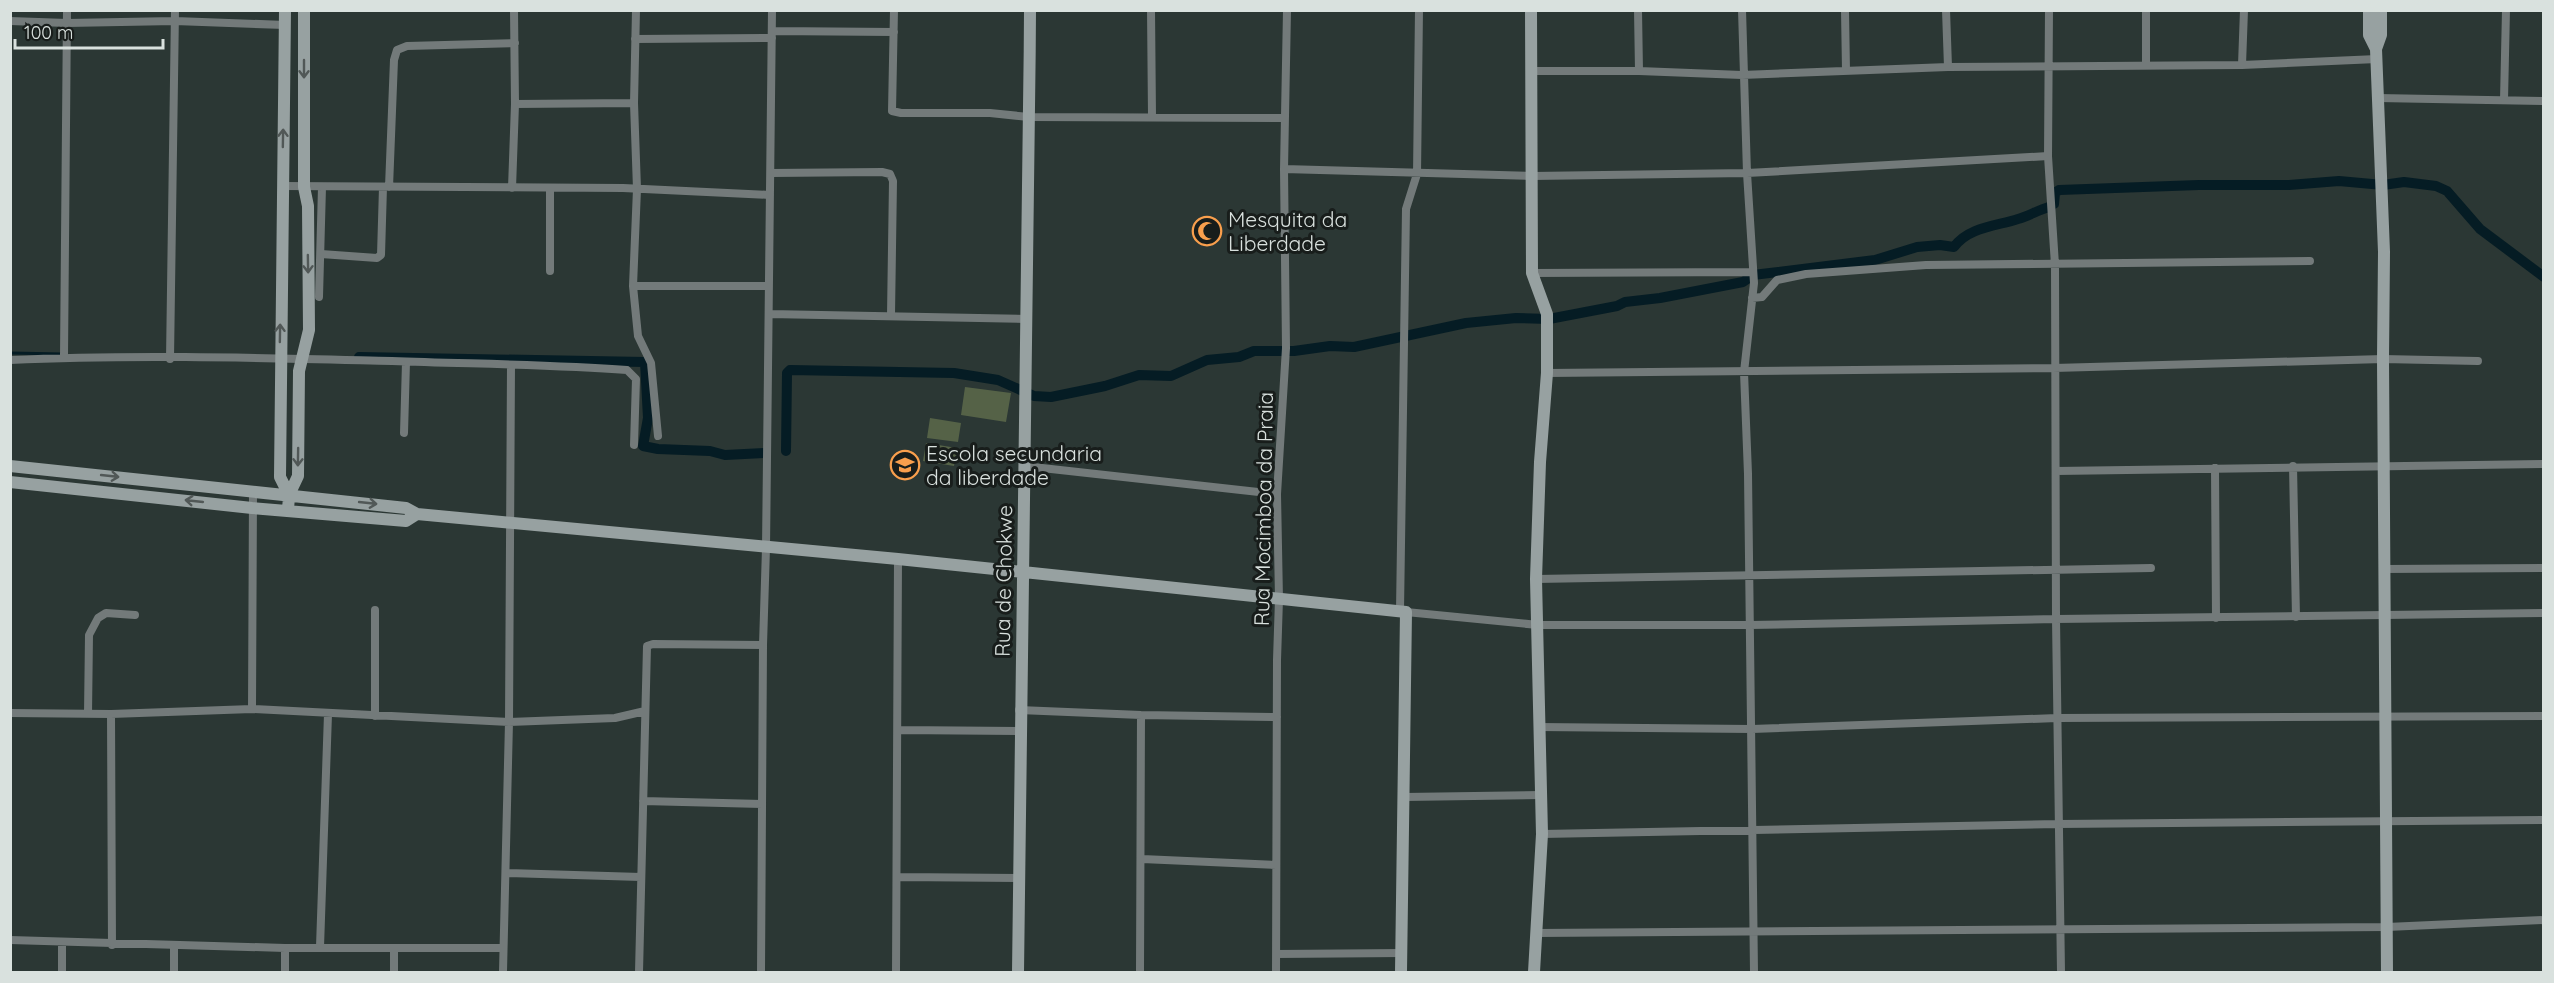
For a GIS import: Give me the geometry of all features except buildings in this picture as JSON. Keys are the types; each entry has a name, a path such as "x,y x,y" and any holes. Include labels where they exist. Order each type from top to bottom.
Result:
{"street":[{"path":"64,357 67,10"},
{"path":"170,359 175,10"},
{"path":"285,10 280,477 289,495"},
{"path":"288,511 289,495 298,476 299,371 308,343 309,330 308,206 304,187 304,10"},
{"path":"512,189 515,104 514,10"},
{"path":"636,10 634,103 637,189 633,286 638,336 651,363 658,436"},
{"path":"761,972 772,10"},
{"path":"894,10 892,111 912,114 990,113 1029,117 1285,118"},
{"name":"Rua de Chokwe","path":"1018,972 1019,710 1024,574 1030,10"},
{"path":"1151,10 1152,116"},
{"name":"Rua Mocimboa da Praia","path":"1276,972 1275,865 1280,599 1277,494 1286,351 1284,169 1287,10"},
{"path":"1401,972 1404,796 1402,376 1406,343 1404,272 1406,209 1417,174 1419,10"},
{"path":"1531,10 1532,273 1547,314 1547,373 1540,462 1536,579 1542,834 1534,972"},
{"path":"1638,10 1639,71"},
{"path":"1742,10 1742,75 1753,272 1744,372 1754,830 1754,972"},
{"path":"1845,10 1846,71"},
{"path":"1946,10 1948,68"},
{"path":"2049,10 2048,156 2055,265 2056,619 2061,972"},
{"path":"2146,10 2146,65"},
{"path":"2242,65 2244,10"},
{"path":"2369,10 2369,35 2377,54"},
{"path":"2381,10 2377,54 2384,252 2387,972"},
{"path":"2505,100 2506,10"},
{"path":"10,21 67,23 175,21 285,25"},
{"path":"635,39 894,32"},
{"path":"321,254 377,258 381,255 394,60 397,50 407,46 515,44"},
{"path":"1531,71 1639,71 1742,75 1948,68 2242,65 2377,54"},
{"path":"2378,98 2544,101"},
{"path":"515,104 634,103"},
{"path":"1284,169 1532,176 1747,173 2048,156"},
{"path":"771,173 882,172 890,174 893,181 891,315"},
{"path":"282,186 637,189 770,195"},
{"path":"319,297 322,187"},
{"path":"550,188 550,271"},
{"path":"1752,298 1762,297 1777,280 1806,274 1926,265 2310,261"},
{"path":"1532,273 1753,272"},
{"path":"633,286 769,286"},
{"path":"769,314 1028,319"},
{"path":"10,360 64,357 302,359 549,364 627,370 636,379 634,445"},
{"path":"1547,373 2054,368 2383,359 2478,361"},
{"path":"404,433 406,362"},
{"path":"503,972 509,722 508,524 511,365"},
{"path":"2056,471 2544,464"},
{"path":"10,466 406,508 417,514 508,524 898,559 1538,626 1750,626 2056,619 2544,614"},
{"path":"1024,466 1277,494"},
{"path":"2293,466 2296,617"},
{"path":"2215,468 2216,618"},
{"path":"81,489 82,474"},
{"path":"10,482 341,516 405,521 417,514"},
{"path":"215,503 217,487"},
{"path":"252,709 253,491"},
{"path":"341,516 342,501"},
{"path":"896,972 898,559"},
{"path":"1536,579 2151,568"},
{"path":"2384,569 2544,568"},
{"path":"375,610 375,716"},
{"path":"88,714 90,635 93,625 106,613 135,615"},
{"path":"639,972 647,645 763,645"},
{"path":"10,713 111,714 252,709 509,722 615,718 645,711"},
{"path":"1019,710 1277,717"},
{"path":"111,714 112,945"},
{"path":"320,947 328,714"},
{"path":"1140,972 1141,715"},
{"path":"1538,727 1752,729 2057,718 2544,716"},
{"path":"898,730 1019,731"},
{"path":"1404,796 1541,795"},
{"path":"643,801 762,804"},
{"path":"1542,834 2058,824 2544,820"},
{"path":"1142,859 1275,865"},
{"path":"506,873 641,877"},
{"path":"898,877 1018,878"},
{"path":"1536,933 2387,927 2544,920"},
{"path":"10,940 112,945 285,948 503,948"},
{"path":"62,942 62,972"},
{"path":"174,945 174,972"},
{"path":"285,948 285,972"},
{"path":"394,949 394,972"},
{"path":"1275,954 1403,953"}],"green space":[{"path":"965,387 1011,393 1006,422 961,415"},
{"path":"930,418 961,423 958,442 927,438"},
{"path":"926,443 957,448 954,466 923,461"}],"waterway":[{"path":"2054,204 2055,193 2059,190 2199,185 2289,185 2339,181 2383,185 2404,182 2436,186 2447,191 2480,229 2544,277"},
{"path":"786,451 787,373 790,370 954,373 998,380 1034,396 1051,397 1105,386 1139,375 1171,376 1207,360 1239,357 1254,351 1294,351 1330,346 1354,347 1466,323 1516,318 1549,319 1617,306 1625,302 1660,298 1743,282 1753,275 1875,260 1917,247 1940,245 1954,247 1960,240 1975,231 2022,218 2049,207"},
{"path":"10,353 62,354"},
{"path":"359,357 645,362 648,418 643,446 658,449 710,451 725,455 766,453"}],"place":[{"name":"Mesquita da Liberdade","path":"1207,231"},
{"name":"Escola secundaria da liberdade","path":"905,465"}]}
